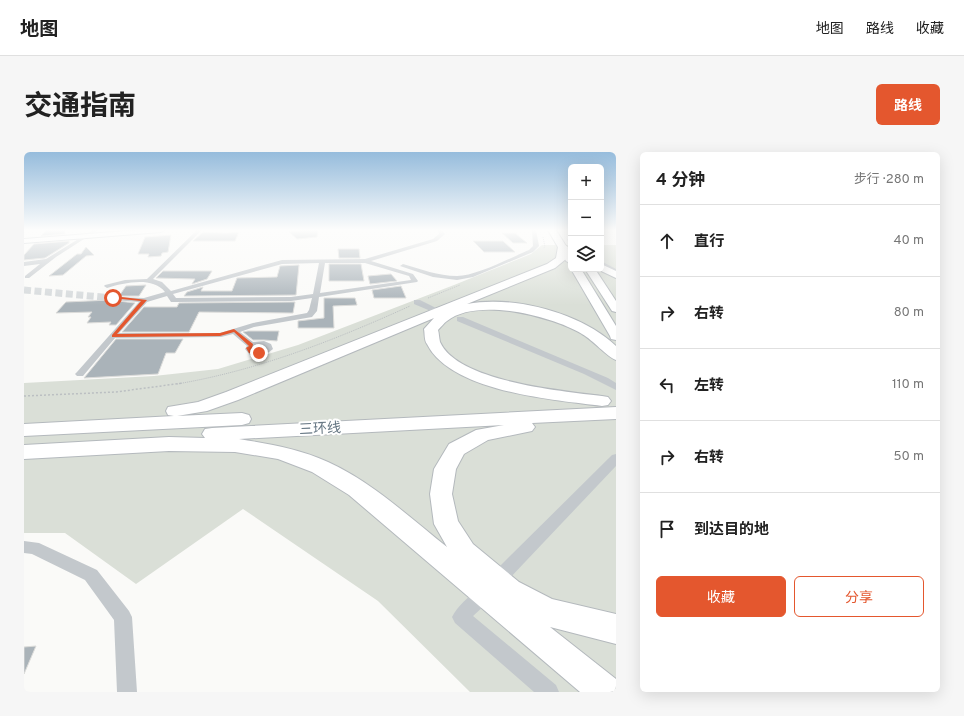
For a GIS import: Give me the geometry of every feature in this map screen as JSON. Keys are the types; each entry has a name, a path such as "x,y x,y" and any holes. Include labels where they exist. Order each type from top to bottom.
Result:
{"highway":[{"path":"24,429 157,414 201,407 232,396 551,266 561,259 562,255"},
{"path":"604,269 616,275"},
{"path":"612,411 477,377 458,367 441,353 433,343 431,329 436,322 458,310 479,307 504,307 533,311 569,322 587,331 610,348 616,355"},
{"path":"612,411 572,422 522,428 483,435 456,449 445,469 441,494 446,524 464,552 509,591 548,612 616,629"},
{"name":"三环线","path":"24,429 612,411"},
{"name":"三环线","path":"24,443 612,411"},
{"path":"24,452 572,422"},
{"path":"170,444 235,445 281,453 320,467 357,489 606,692"}],"main road":[{"path":"578,272 616,336"},
{"path":"592,272 616,308"}],"street":[{"path":"27,277 57,255"},
{"path":"148,281 174,255"},
{"path":"113,298 144,300 282,262 365,261 384,255"},
{"path":"375,258 445,277 471,276 521,255"},
{"path":"24,264 48,261"},
{"path":"106,286 148,281 161,284 174,300 291,299 415,281 411,275 365,261"},
{"path":"114,336 220,335 253,325 308,315 313,311 322,262"},
{"path":"604,265 616,271"},
{"path":"80,374 144,300"},
{"path":"417,302 436,310"},
{"path":"460,319 587,372 616,387"},
{"path":"234,331 252,346"},
{"path":"502,575 616,458"},
{"path":"24,547 34,548 91,575 123,617 127,692"},
{"path":"480,599 461,618 549,692"}],"path":[{"path":"24,396 67,396 160,387 208,378 260,365 361,329 417,302 462,284"}],"shaded area":[{"path":"528,255 568,255 568,272 604,272 604,255 616,255 616,692 470,692 378,601 243,509 136,584 65,533 24,533 24,383 154,376 218,369 298,345"}],"building":[{"path":"24,255 49,255 45,258 24,260"},
{"path":"75,255 92,255 86,256 63,275 49,276"},
{"path":"149,255 161,255 161,256 148,257"},
{"path":"339,255 360,255 360,258 339,258"},
{"path":"329,264 361,264 364,281 329,281"},
{"path":"299,265 296,295 184,296 187,292 203,287 201,291 232,291 237,278 277,277 280,266"},
{"path":"163,271 212,271 207,279 192,284 195,279 156,278"},
{"path":"391,274 397,281 370,284 368,276"},
{"path":"146,285 139,296 119,296 126,286"},
{"path":"401,286 406,298 374,298 372,290"},
{"path":"324,298 355,298 357,305 333,306 334,328 298,328 298,321 324,318"},
{"path":"110,300 135,303 116,325 109,325 111,322 87,323 91,317 88,317 92,312 56,313 66,302"},
{"path":"295,302 293,313 199,312 189,332 122,332 144,307 177,307 179,303"},
{"path":"279,331 277,341 253,340 243,332"},
{"path":"116,339 183,339 175,353 166,353 158,374 84,378"},
{"path":"36,646 24,674 24,647"}],"tunnel":[{"path":"24,290 113,298"}],"route":[{"path":"113,298 144,300 114,336 220,335 234,331 252,346 249,348 250,352 259,353"}]}
